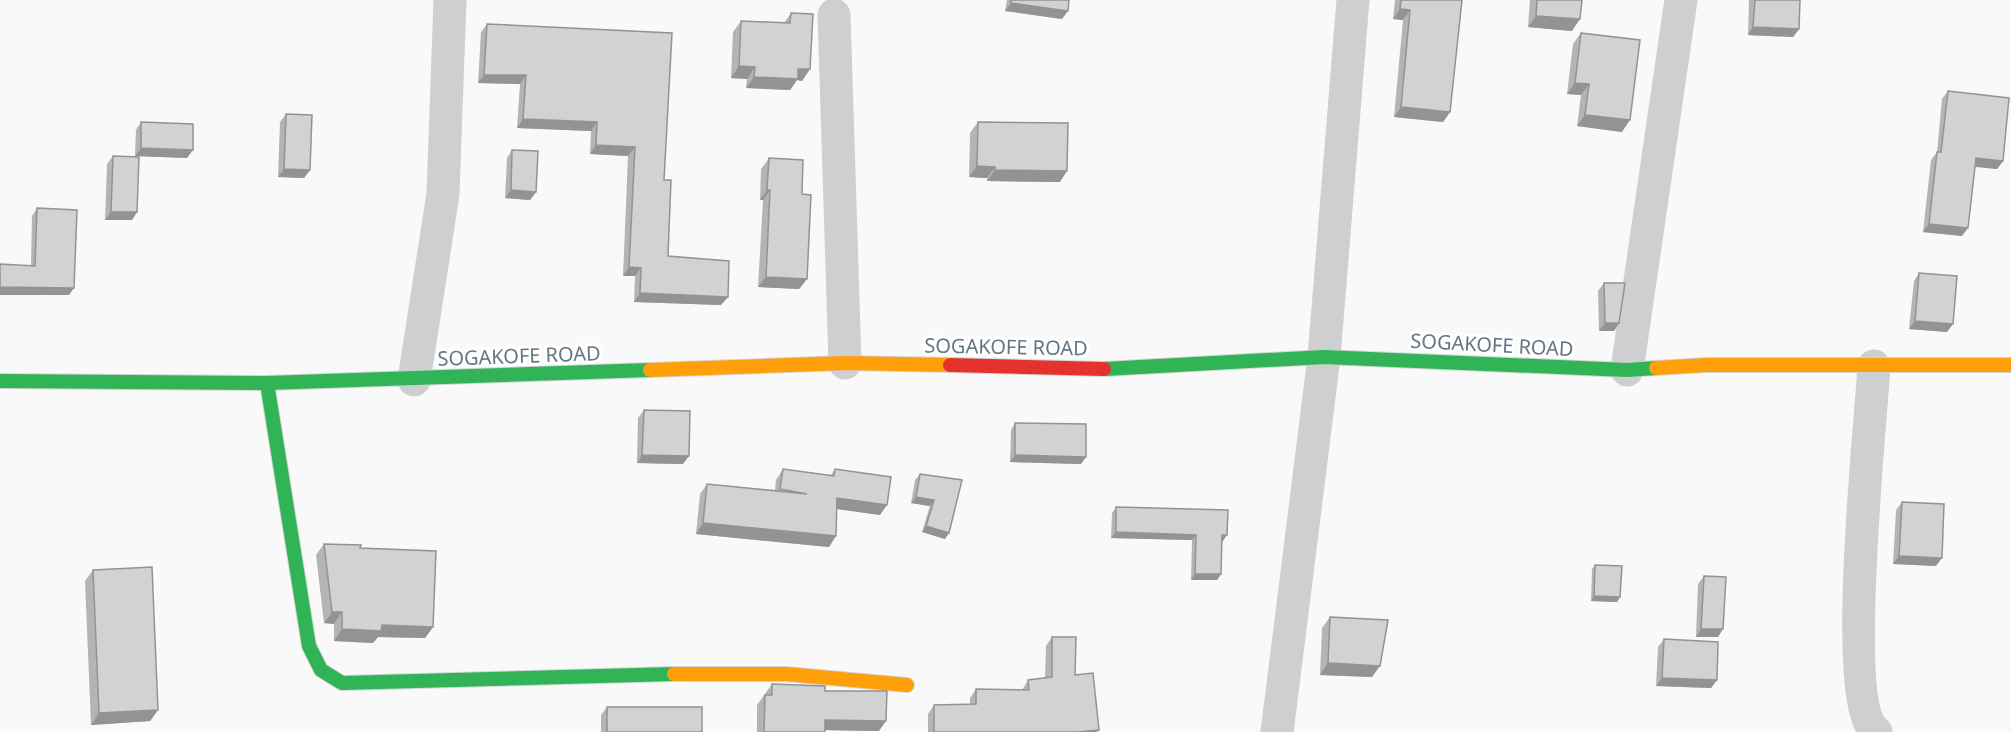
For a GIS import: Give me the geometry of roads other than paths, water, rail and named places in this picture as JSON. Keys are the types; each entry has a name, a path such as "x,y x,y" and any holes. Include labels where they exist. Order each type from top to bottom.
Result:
{"main road":[{"name":"SOGAKOFE ROAD","path":"0,381 267,383 414,380 845,363 1096,369 1324,357 1626,370 1707,365 2011,365"},
{"path":"267,383 309,645 321,670 342,683 731,672 786,674 907,685"}],"street":[{"path":"414,380 443,194 450,0"},
{"path":"1277,732 1324,357 1353,0"},
{"path":"1626,370 1681,0"},
{"path":"834,15 845,363"},
{"path":"1874,366 1857,613 1864,712 1876,732"}]}
